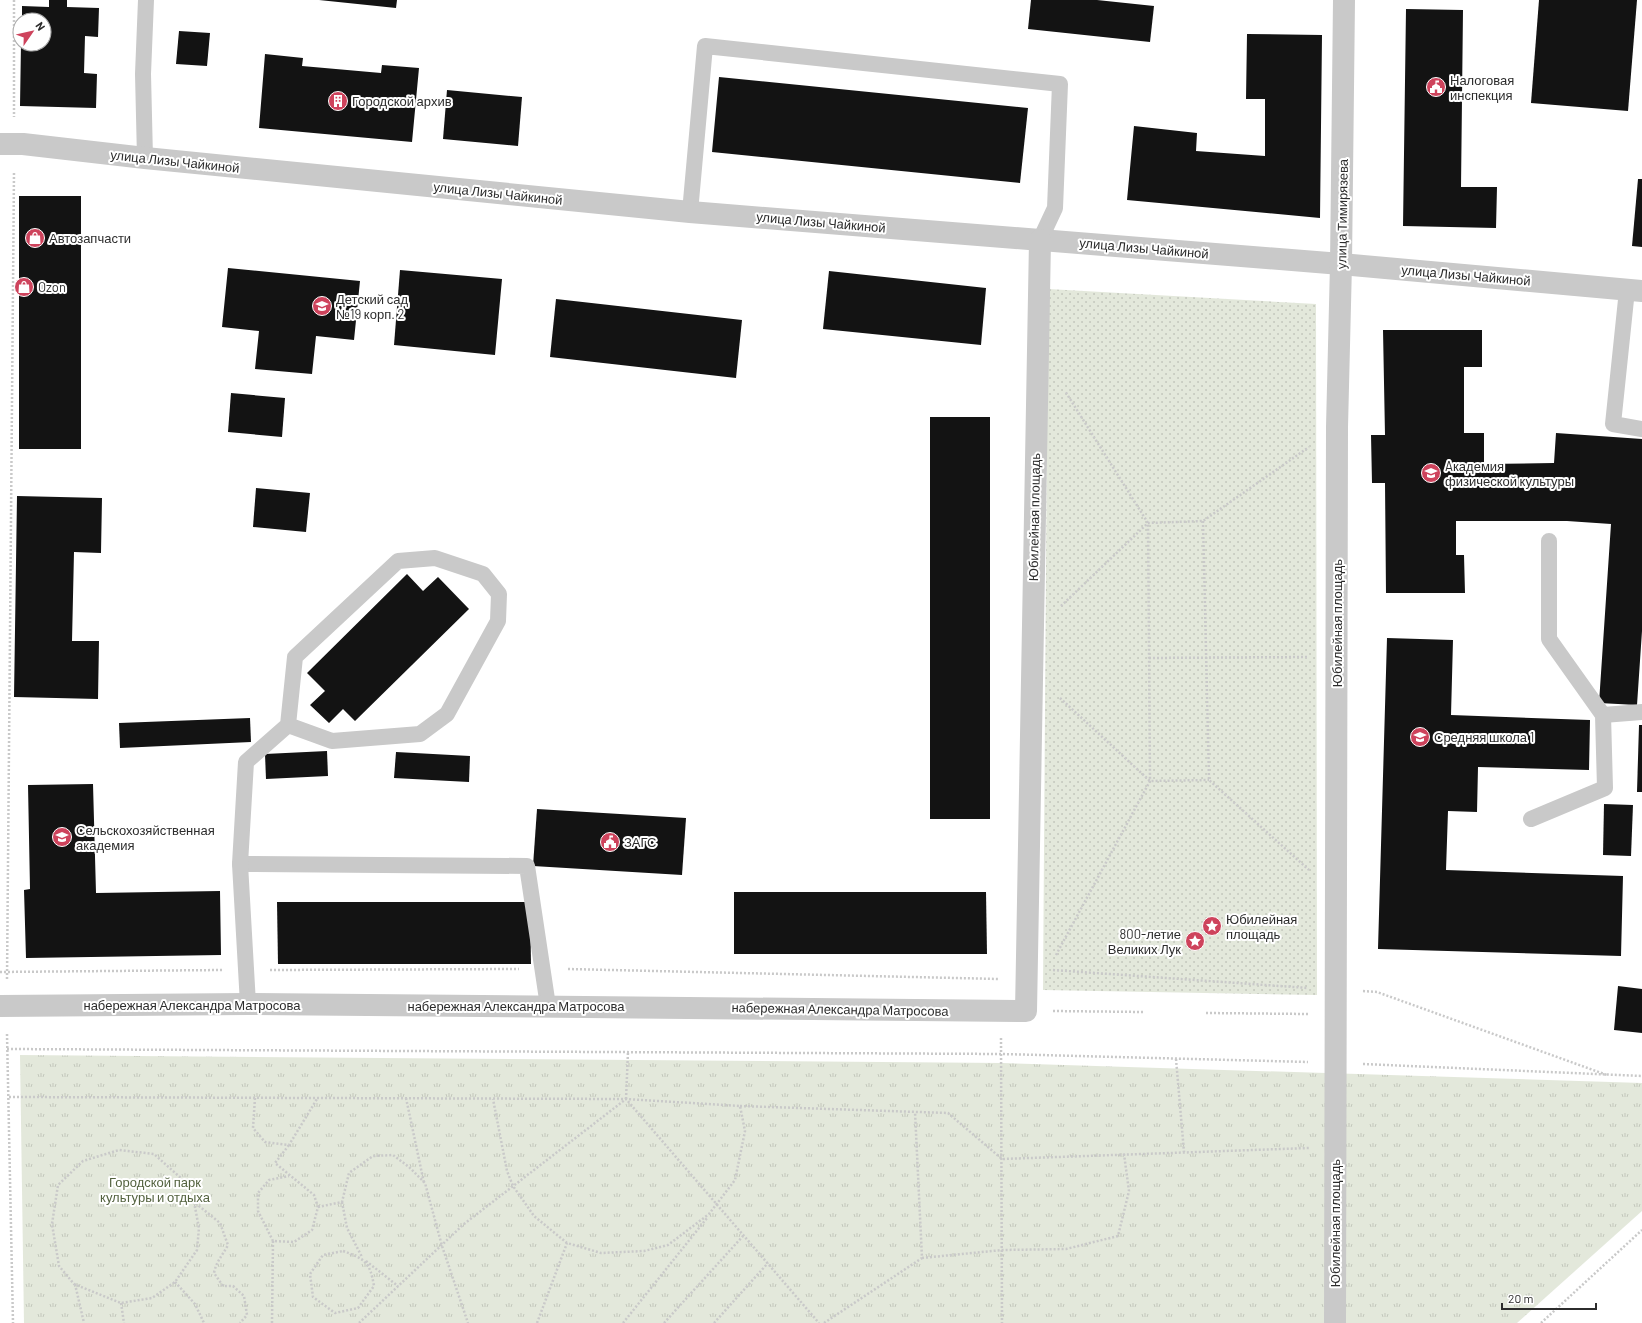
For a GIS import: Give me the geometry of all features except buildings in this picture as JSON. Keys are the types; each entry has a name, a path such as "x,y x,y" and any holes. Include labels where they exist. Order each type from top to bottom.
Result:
{"street":[{"name":"улица Тимирязева","path":"1337,427 1341,264 1344,0"},
{"name":"улица Лизы Чайкиной","path":"7,144 690,212 1341,264 1635,291"},
{"name":"Юбилейная площадь","path":"1026,1011 1040,240"},
{"name":"Юбилейная площадь","path":"1335,1323 1337,427"},
{"name":"набережная Александра Матросова","path":"4,1006 248,1004 1026,1011"}],"lane":[{"path":"145,158 143,74 146,0"},
{"path":"690,212 705,46 1060,84 1055,208 1040,240"},
{"path":"1635,291 1613,424 1642,429"},
{"path":"1531,819 1605,788 1603,715 1549,640 1549,541"},
{"path":"248,1004 240,864 246,762 288,725 295,657 398,561 435,558 483,574 499,594 498,622 447,714 420,734 332,741 288,725"},
{"path":"1603,715 1642,712"},
{"path":"240,864 527,866 548,1006"}],"path":[{"path":"13,1323 8,1049 4,1006 7,972 7,144 14,0"},
{"path":"1055,956 1150,781 1148,523 1061,384"},
{"path":"1032,634 1148,523 1203,521 1337,427"},
{"path":"1203,521 1209,780"},
{"path":"1149,658 1336,657"},
{"path":"1031,670 1150,781 1209,780 1336,894"},
{"path":"0,972 542,969 1026,980"},
{"path":"1000,1010 1002,1054 1002,1323"},
{"path":"1026,1011 1143,1012"},
{"path":"1206,1013 1335,1014"},
{"path":"8,1049 1002,1054 1335,1063 1642,1076"},
{"path":"628,1052 626,1099 819,1323"},
{"path":"1176,1059 1184,1152"},
{"path":"8,1097 626,1099 740,1106 948,1113 1002,1159 1335,1147"},
{"path":"255,1098 252,1128 265,1142 289,1145"},
{"path":"273,1241 294,1242 312,1230 318,1207 314,1195 275,1163 289,1145 317,1098"},
{"path":"406,1098 424,1183 442,1246 468,1323"},
{"path":"493,1099 507,1171 513,1186 534,1216 567,1243 601,1253 644,1251 668,1245 709,1214"},
{"path":"359,1323 464,1224 626,1099"},
{"path":"623,1323 717,1205 735,1180 744,1131 740,1106"},
{"path":"915,1112 922,1258"},
{"path":"74,1284 121,1303 152,1298 175,1282 197,1250 198,1228 194,1202 182,1179 154,1154 119,1150 83,1160 58,1184 52,1224 59,1266 74,1284 84,1323"},
{"path":"824,1323 922,1258 1002,1250 1066,1249 1118,1236 1129,1191 1124,1154"},
{"path":"398,1286 363,1258 343,1251 323,1255 310,1274 313,1297 335,1313 358,1308 374,1286 372,1270 363,1258 347,1228 342,1202 349,1173 373,1156 393,1155 409,1167 424,1183"},
{"path":"272,1323 273,1241 258,1211 258,1193 269,1180 289,1176"},
{"path":"194,1202 220,1223 228,1245 222,1256 216,1261 214,1273 223,1286 233,1286 244,1296 247,1315 240,1323"},
{"path":"318,1207 342,1202"},
{"path":"1541,1323 1642,1230"},
{"path":"664,1323 743,1236"},
{"path":"537,1323 567,1243"},
{"path":"714,1323 768,1263"},
{"path":"175,1282 196,1304 204,1323"},
{"path":"121,1303 124,1323"}],"green space":[{"path":"1048,289 1316,304 1317,995 1043,990"},
{"name":"Городской парк культуры и отдыха","path":"20,1055 1003,1063 1642,1083 1642,1211 1517,1323 24,1323"}],"place":[{"name":"Налоговая инспекция","path":"1436,87"},
{"name":"Городской архив","path":"338,101"},
{"name":"Автозапчасти","path":"35,238"},
{"name":"Ozon","path":"24,287"},
{"name":"Детский сад №19 корп. 2","path":"322,306"},
{"name":"Aкадемия физической культуры","path":"1431,473"},
{"name":"Средняя школа 1","path":"1420,737"},
{"name":"Сельскохозяйственная академия","path":"62,837"},
{"name":"ЗАГС","path":"610,842"},
{"name":"Юбилейная площадь","path":"1212,926"},
{"name":"800-летие Великих Лук","path":"1195,941"}]}
